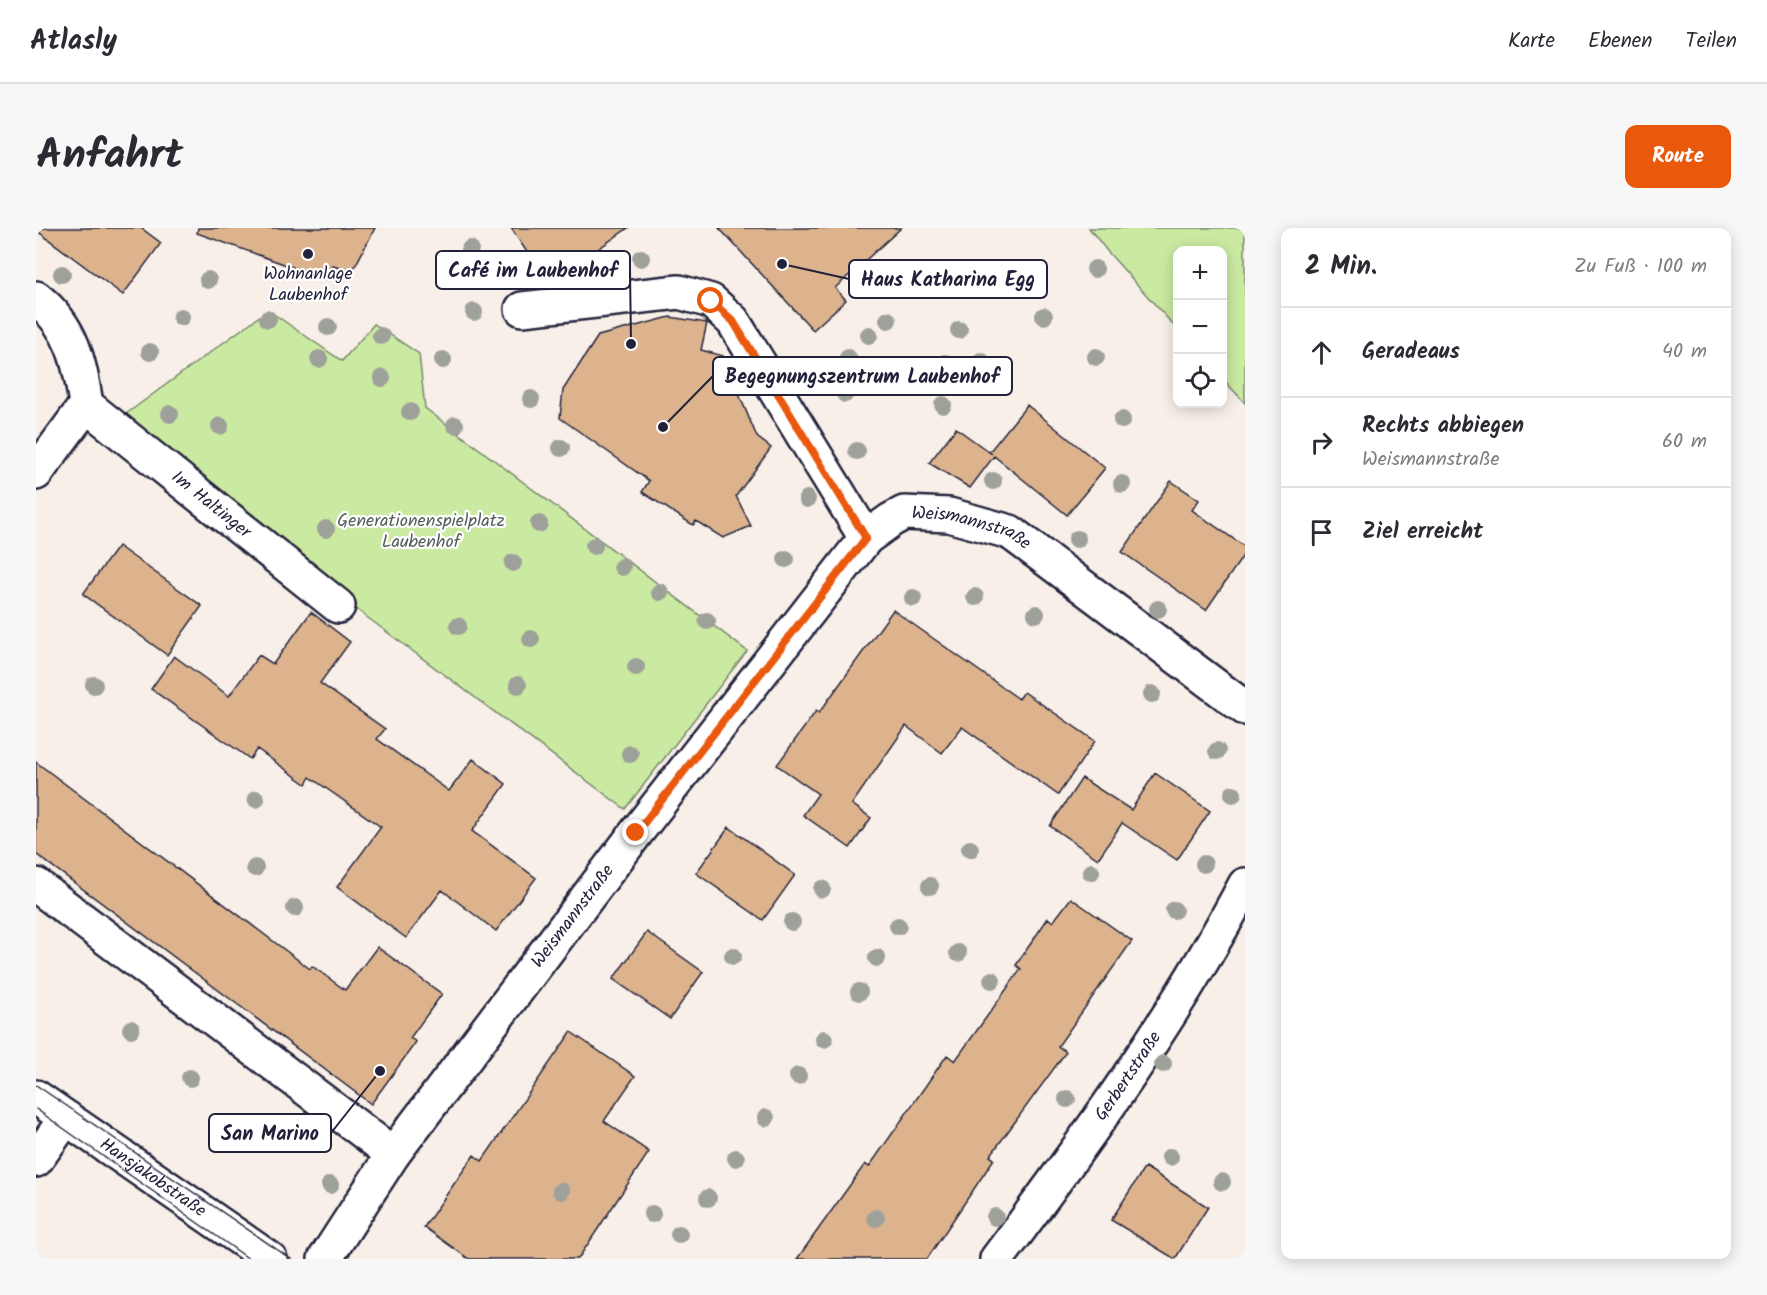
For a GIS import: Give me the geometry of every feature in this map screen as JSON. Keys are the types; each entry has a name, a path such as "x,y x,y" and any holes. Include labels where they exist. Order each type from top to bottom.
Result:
{"street":[{"path":"522,309 679,292 711,301 733,321 866,538"},
{"path":"36,298 44,304 70,338 80,367 86,405 36,473"},
{"name":"Im Haltinger","path":"86,405 338,606"},
{"name":"Weismannstraße","path":"325,1259 393,1154 636,833 866,538 891,520 904,513 949,514 1010,532 1245,708"},
{"path":"36,885 393,1154"},
{"name":"Gerbertstraße","path":"997,1259 1122,1087 1223,926 1245,885"},
{"name":"Hansjakobstraße","path":"36,1097 270,1259"},
{"path":"36,1160 66,1118"}],"green space":[{"path":"1089,228 1245,228 1245,403 1227,383 1227,246 1173,246 1173,325"},
{"name":"Generationenspielplatz Laubenhof","path":"268,310 342,361 374,324 419,354 425,408 747,651 625,809 356,609 126,414"}],"building":[{"path":"36,228 141,228 161,243 123,295"},
{"name":"Wohnanlage Laubenhof","path":"198,228 375,228 352,272 333,266 326,279 197,233"},
{"path":"511,228 628,228 548,284"},
{"path":"719,228 901,228 835,288 846,300 813,330"},
{"path":"670,317 707,323 701,350 723,356 757,437 771,448 736,496 751,526 723,538 696,521 693,525 642,492 649,481 560,418 563,390 598,336"},
{"path":"1027,405 1105,468 1067,515 994,456 970,488 929,463 956,428 989,452"},
{"path":"1171,481 1199,500 1192,510 1245,547 1245,553 1206,610 1122,552"},
{"path":"118,546 202,606 167,655 83,594"},
{"path":"893,610 1019,699 1024,692 1095,741 1058,795 962,727 942,753 906,726 852,804 871,818 850,848 803,815 818,794 777,765 816,711 819,713"},
{"path":"311,612 350,642 320,683 385,729 377,739 449,791 473,759 506,784 472,831 536,878 496,931 442,890 406,938 337,887 381,827 310,777 306,784 257,749 250,759 151,689 174,656 229,696 259,655 273,664"},
{"path":"36,762 310,969 312,966 345,990 377,947 442,994 410,1038 416,1042 371,1104 36,854"},
{"path":"1155,773 1210,811 1177,860 1122,823 1098,859 1050,826 1082,778 1131,810"},
{"path":"729,827 795,875 763,920 696,873"},
{"path":"1071,898 1132,941 1058,1046 1066,1052 990,1156 994,1159 927,1259 797,1259 865,1164 869,1167 947,1055 955,1061 1021,969 1016,965 1048,918 1053,922"},
{"path":"647,932 703,972 670,1019 613,979"},
{"path":"571,1032 635,1076 604,1121 649,1152 578,1259 469,1259 424,1227 474,1155 482,1161"},
{"path":"1145,1167 1208,1207 1175,1259 1111,1220"}],"tram line":[{"path":"36,1085 291,1259"},
{"path":"36,1109 249,1259"}],"place":[{"name":"Wohnanlage Laubenhof","path":"308,254"},
{"name":"Haus Katharina Egg","path":"782,264"},
{"name":"Café im Laubenhof","path":"631,344"},
{"name":"Begegnungszentrum Laubenhof","path":"663,427"},
{"name":"San Marino","path":"380,1071"}],"route":[{"path":"636,833 866,538 733,321 711,301"}]}
